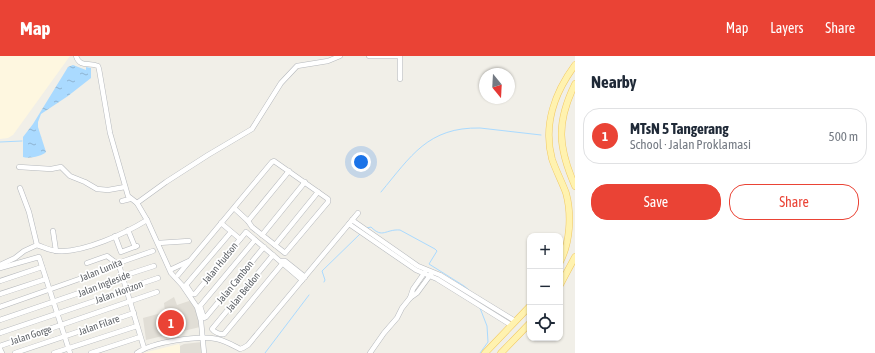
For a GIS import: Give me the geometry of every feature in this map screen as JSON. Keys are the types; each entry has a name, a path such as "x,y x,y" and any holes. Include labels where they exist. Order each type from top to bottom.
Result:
{"main road":[{"path":"563,254 567,243 569,209 566,194 552,158 549,139 551,115 556,96 565,78 575,64"},
{"path":"575,84 567,100 562,117 561,138 564,155 575,186"},
{"path":"563,279 575,257"},
{"path":"485,353 527,309"},
{"path":"501,353 527,326"}],"street":[{"path":"76,56 81,64 98,66 110,133 130,199 137,203 147,220 171,273 182,285 197,307 201,321 204,353"},
{"path":"370,56 399,56 400,79"},
{"path":"137,203 208,155 250,131 255,126 281,83 297,66 328,61 337,57"},
{"path":"178,275 274,160 328,200 328,203 287,252 284,253 252,227 248,221 234,208"},
{"path":"19,167 51,169 61,167 70,176 86,182 97,189 108,190 126,187"},
{"path":"248,221 289,171"},
{"path":"262,235 305,182"},
{"path":"20,188 29,212 37,244"},
{"path":"269,251 318,192"},
{"path":"122,201 130,199"},
{"path":"137,353 144,348 170,342 203,338 217,339 227,342 240,349 248,345 358,213"},
{"path":"0,265 15,258 37,244 56,251 87,247 115,236 147,220"},
{"path":"351,222 438,280 513,323"},
{"path":"221,223 240,239"},
{"path":"115,236 121,252 136,247 128,230"},
{"path":"54,231 56,251"},
{"name":"Jalan Hudson","path":"231,232 186,286 192,294 195,294 246,232 255,240"},
{"path":"255,240 281,263 303,278"},
{"name":"Jalan Cambon","path":"255,240 200,306 203,317 206,318 269,251"},
{"path":"158,243 189,241"},
{"name":"Jalan Lunita","path":"0,307 119,265 121,262 153,251"},
{"name":"Jalan Beldon","path":"269,251 212,329 224,334 281,263"},
{"path":"87,263 107,256 119,265 144,348"},
{"path":"0,268 35,257 40,258 70,351"},
{"path":"172,269 190,260"},
{"name":"Jalan Ingleside","path":"0,320 154,266"},
{"path":"0,281 42,267"},
{"path":"370,353 410,298 413,289 425,271"},
{"path":"410,298 418,293 431,274"},
{"name":"Jalan Horizon","path":"0,333 158,278"},
{"path":"0,294 46,279"},
{"name":"Jalan Gorge","path":"0,347 157,292"},
{"name":"Jalan Filare","path":"15,353 134,313"},
{"path":"54,353 70,351 137,326"},
{"path":"91,353 140,337"},
{"path":"0,347 2,353"}],"shaded area":[{"path":"0,56 70,56 13,135 8,138 0,139"},
{"path":"174,297 177,305 192,300 200,327 146,340 143,318 165,312 164,303"},
{"path":"202,342 202,353 180,353 180,346 184,344"},
{"path":"179,344 180,353 143,353"}],"water":[{"path":"73,65 86,70 86,67 91,68 91,78 41,114 38,127 46,152 35,157 23,157 23,137 33,124 68,67"}],"waterway":[{"path":"381,192 422,146 434,138 447,133 462,129 480,128 541,135"},
{"path":"0,142 22,141"},
{"path":"367,228 371,227 375,231 381,233 400,230 435,249 437,251 429,264 469,290"},
{"path":"324,282 325,280 322,271 360,234"},
{"path":"265,353 309,295"},
{"path":"480,308 487,326 488,342 480,353"}],"place":[{"name":"MTsN 5 Tangerang","path":"171,323"}]}
